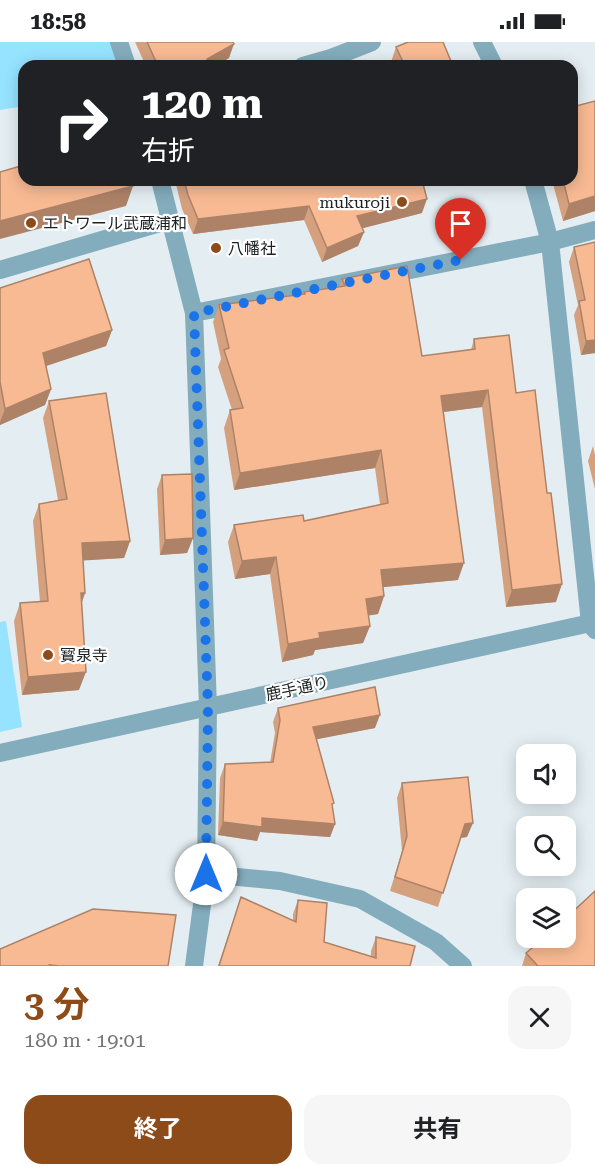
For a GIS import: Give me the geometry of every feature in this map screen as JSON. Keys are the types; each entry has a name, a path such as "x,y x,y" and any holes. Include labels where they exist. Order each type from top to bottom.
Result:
{"street":[{"path":"119,42 126,60"},
{"path":"324,60 372,42"},
{"path":"482,42 491,60"},
{"path":"162,186 194,313 208,707 206,874 194,966"},
{"path":"535,186 550,242 593,625"},
{"path":"0,270 170,220"},
{"path":"194,313 550,242 595,230"},
{"name":"鹿手通り","path":"0,753 593,625"},
{"path":"206,874 280,881 360,899 436,942 463,966"}],"shaded area":[{"path":"0,42 112,42 120,60 18,60 18,107 0,110"},
{"path":"6,621 22,727 0,732 0,622"}],"building":[{"path":"147,42 233,42 234,44 207,60 155,60"},
{"path":"408,42 443,42 450,60 402,60 396,47"},
{"path":"595,101 595,196 569,204 564,186 578,186 578,105"},
{"path":"18,167 18,186 133,186 0,221 0,172"},
{"path":"186,186 424,186 427,199 357,216 364,232 327,248 309,206 198,219"},
{"path":"595,242 595,340 586,341 579,301 585,300 574,247"},
{"path":"89,259 112,330 43,353 51,389 5,409 0,382 0,288"},
{"path":"407,266 422,356 475,349 474,339 509,335 516,393 535,390 547,493 551,493 562,584 512,590 488,390 441,396 464,563 381,570 384,596 366,599 370,626 319,633 320,638 288,644 276,557 242,561 234,525 303,515 304,521 388,503 381,450 240,473 230,410 243,408 224,350 229,348 219,305 305,294 304,292 345,286 342,279"},
{"path":"106,393 130,541 82,543 85,593 81,593 86,672 28,677 20,603 48,601 39,504 67,499 49,401"},
{"path":"192,474 193,538 165,540 162,475"},
{"path":"375,687 380,715 313,727 334,803 332,804 335,824 262,818 262,827 223,822 225,764 273,762 280,720 278,708"},
{"path":"468,777 473,823 465,824 443,893 395,877 407,836 402,783"},
{"path":"595,891 595,966 538,966 526,953 532,948 576,948 576,909"},
{"path":"241,897 296,922 298,900 327,903 324,942 376,958 376,937 415,946 410,966 219,966"},
{"path":"93,909 176,915 168,966 0,966 0,949"}],"place":[{"name":"mukuroji","path":"402,202"},
{"name":"エトワール武蔵浦和","path":"31,223"},
{"name":"八幡社","path":"216,248"},
{"name":"寳泉寺","path":"48,655"}],"route":[{"path":"206,874 208,707 194,313 461,260"}]}
